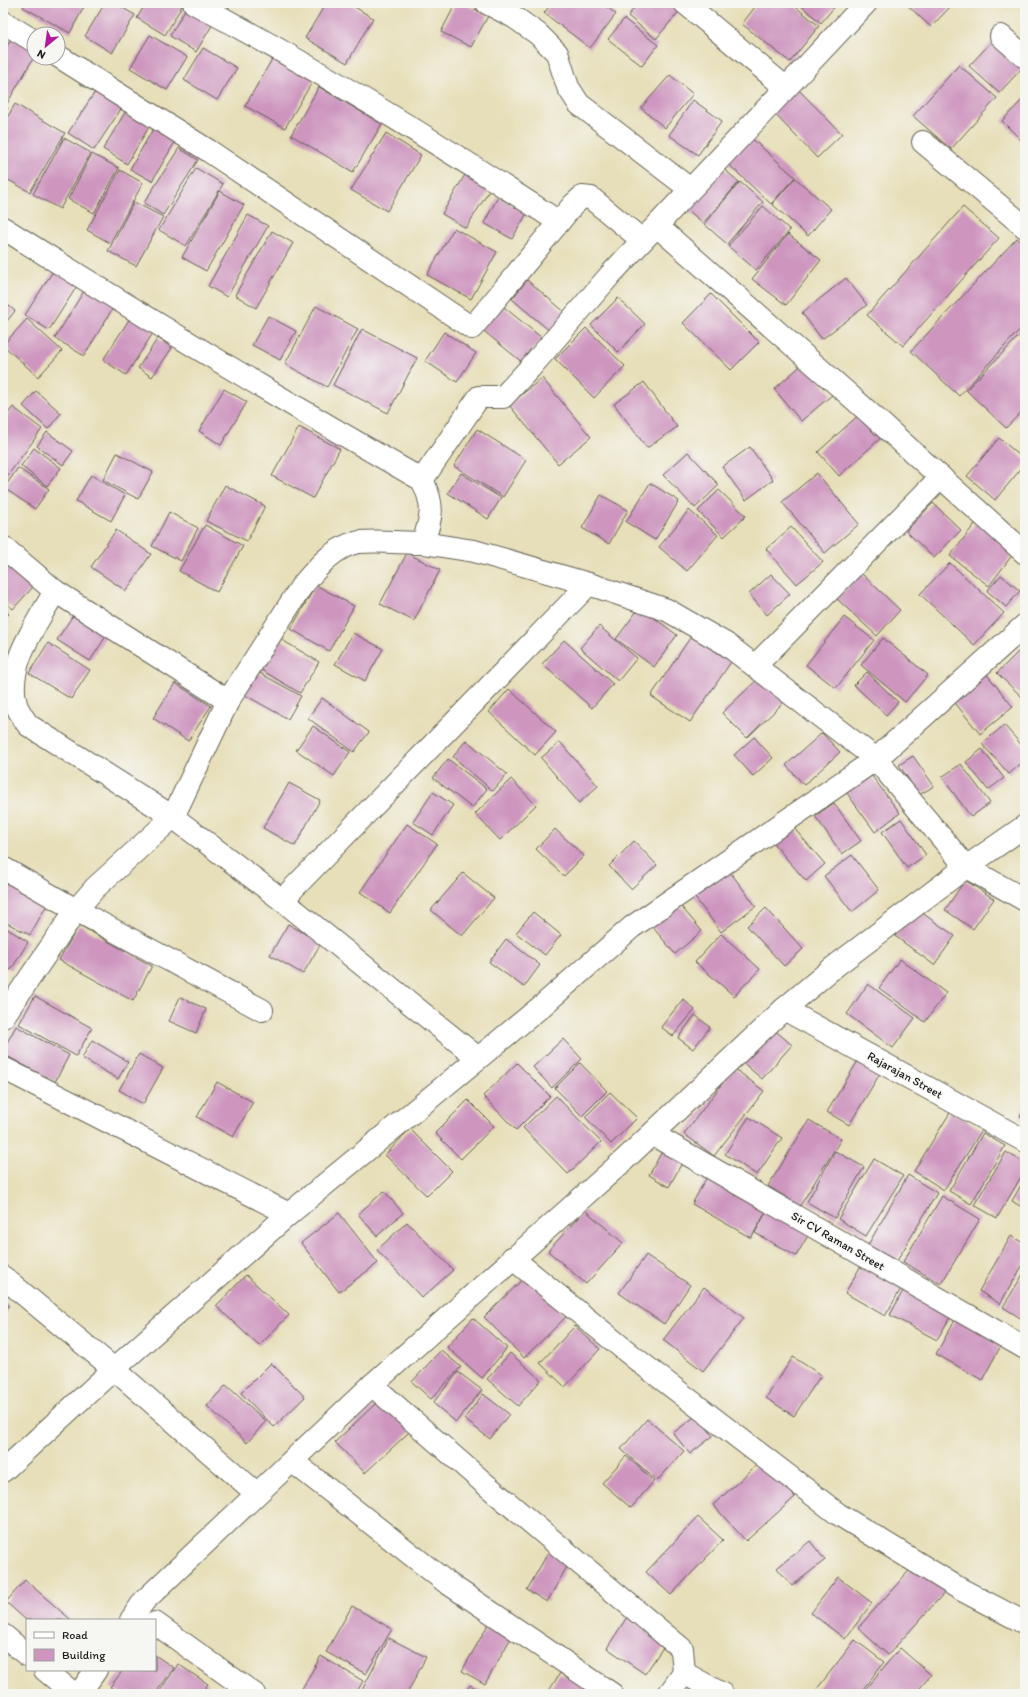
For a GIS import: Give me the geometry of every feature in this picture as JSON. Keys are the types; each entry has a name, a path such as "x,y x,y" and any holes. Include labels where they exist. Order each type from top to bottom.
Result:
{"street":[{"path":"194,3 297,59 366,100 457,155 559,222"},
{"path":"487,3 532,30 557,53 568,87 579,104 690,189"},
{"path":"685,3 786,88"},
{"path":"422,480 479,397 503,397 690,189 866,3"},
{"path":"3,22 26,36"},
{"path":"1001,36 1025,57"},
{"path":"66,61 209,151 472,328 573,205 586,197 591,198 650,233 941,477 1025,554"},
{"path":"923,142 1024,225"},
{"path":"3,228 132,310 295,407 422,480 431,498 430,522 423,543"},
{"path":"755,666 941,477"},
{"path":"3,1017 76,910 95,888 173,817 228,701 301,587 329,556 358,542 423,543 474,551 589,584 667,610 726,644 876,759 966,867 1025,900"},
{"path":"3,547 55,591 228,701"},
{"path":"282,900 589,584"},
{"path":"3,680 16,664 55,591"},
{"path":"3,1472 114,1369 289,1214 543,1005 632,927 876,759 1025,625"},
{"path":"16,664 13,683 16,706 28,726 173,817 282,900 478,1058"},
{"path":"140,1617 144,1600 256,1493 512,1258 652,1134 784,1009 834,967 966,867 1025,826"},
{"path":"3,868 76,910 262,1010"},
{"name":"Rajarajan Street","path":"784,1009 1025,1141"},
{"path":"6,1075 289,1214"},
{"name":"Sir CV Raman Street","path":"652,1134 1025,1348"},
{"path":"512,1258 642,1364 838,1514 960,1589 1025,1623"},
{"path":"3,1277 114,1369 256,1493"},
{"path":"372,1385 484,1483 682,1649 684,1673 669,1694"},
{"path":"292,1461 446,1582 612,1694"},
{"path":"156,1624 254,1694"},
{"path":"3,1635 26,1654"},
{"path":"46,1671 74,1694"},
{"path":"79,1694 95,1671"},
{"path":"684,1673 722,1694"}],"building":[{"path":"25,3 86,3 70,33 66,31 66,26 57,26 23,7"},
{"path":"105,3 114,3 135,15 112,53 85,36"},
{"path":"146,3 176,3 182,6 165,35 137,18"},
{"path":"326,3 348,3 373,18 347,63 305,38"},
{"path":"456,3 463,3 488,16 471,47 441,32"},
{"path":"552,3 601,3 616,14 590,48 544,13"},
{"path":"606,3 618,3 613,9"},
{"path":"638,3 672,3 680,10 656,39 628,16"},
{"path":"758,3 791,3 819,26 790,62 742,24"},
{"path":"798,3 834,3 836,5 821,23"},
{"path":"905,3 954,3 931,27"},
{"path":"187,6 214,22 196,52 170,36"},
{"path":"624,19 658,45 642,66 608,39"},
{"path":"14,34 26,41 26,66 29,66 5,107 8,108 3,117 3,53"},
{"path":"150,35 187,57 167,90 130,68"},
{"path":"995,38 1025,65 999,93 969,66"},
{"path":"203,48 237,68 217,100 184,80"},
{"path":"275,54 315,77 285,128 245,106"},
{"path":"959,65 997,98 951,149 913,116"},
{"path":"670,75 693,94 665,128 641,108"},
{"path":"793,84 842,134 817,158 769,108"},
{"path":"319,87 382,124 353,172 291,135"},
{"path":"97,89 123,106 94,150 68,133"},
{"path":"1025,97 1025,138 1022,141 1002,121"},
{"path":"693,100 722,121 698,155 669,135"},
{"path":"15,104 65,133 30,192 3,177 3,125"},
{"path":"129,106 153,120 127,164 103,149"},
{"path":"156,124 178,137 152,181 130,169"},
{"path":"386,133 421,155 387,211 351,190"},
{"path":"749,136 795,177 771,204 725,161"},
{"path":"64,138 91,153 60,209 33,194"},
{"path":"179,148 198,160 163,215 144,203"},
{"path":"92,154 119,168 94,213 68,199"},
{"path":"717,163 739,182 703,223 681,204"},
{"path":"196,168 223,184 186,246 159,230"},
{"path":"120,170 143,183 110,243 87,230"},
{"path":"466,173 491,188 466,228 442,214"},
{"path":"795,178 831,209 808,236 772,204"},
{"path":"740,182 763,202 727,244 704,224"},
{"path":"220,191 244,205 206,271 182,257"},
{"path":"498,197 527,213 512,239 484,223"},
{"path":"134,202 163,217 136,266 108,251"},
{"path":"763,206 790,230 756,270 728,246"},
{"path":"963,207 999,238 903,346 867,315"},
{"path":"248,215 268,226 227,297 208,286"},
{"path":"454,228 497,252 471,299 427,275"},
{"path":"272,231 293,243 256,308 235,295"},
{"path":"788,234 821,260 786,305 752,279"},
{"path":"1017,238 1025,245 1025,324 959,396 911,351"},
{"path":"55,268 79,283 49,330 25,315"},
{"path":"846,278 867,305 822,339 802,313"},
{"path":"527,280 567,314 551,332 512,299"},
{"path":"87,286 116,303 84,356 55,338"},
{"path":"711,294 759,342 731,370 683,323"},
{"path":"618,298 645,324 618,352 591,325"},
{"path":"3,301 15,311 3,326"},
{"path":"499,303 542,338 523,363 479,327"},
{"path":"316,306 358,329 327,387 285,364"},
{"path":"132,315 155,330 126,375 103,360"},
{"path":"268,316 296,331 280,360 252,345"},
{"path":"27,319 62,351 38,377 3,345"},
{"path":"586,328 625,366 594,398 555,359"},
{"path":"362,329 417,358 388,413 333,385"},
{"path":"1025,330 1025,408 1006,428 966,390"},
{"path":"444,332 476,353 457,382 425,361"},
{"path":"158,338 172,348 152,377 138,368"},
{"path":"804,363 832,395 801,421 774,389"},
{"path":"542,378 591,437 558,464 509,405"},
{"path":"644,382 677,427 647,448 614,404"},
{"path":"224,389 247,402 221,445 199,431"},
{"path":"36,391 61,413 48,429 23,406"},
{"path":"13,407 42,429 5,479 3,477 3,420"},
{"path":"863,411 884,435 839,476 818,452"},
{"path":"299,427 340,449 313,498 272,476"},
{"path":"477,429 526,460 503,497 454,466"},
{"path":"47,432 73,451 63,465 37,446"},
{"path":"999,438 1025,460 1025,464 995,500 967,476"},
{"path":"750,447 773,480 746,500 722,467"},
{"path":"34,448 61,468 47,486 21,466"},
{"path":"688,452 719,485 695,508 663,475"},
{"path":"117,453 153,472 138,499 103,480"},
{"path":"18,468 49,489 35,509 4,488"},
{"path":"461,473 501,498 488,519 448,493"},
{"path":"817,473 859,524 825,553 782,502"},
{"path":"91,475 125,495 111,521 76,501"},
{"path":"650,483 679,501 655,540 626,522"},
{"path":"225,485 265,506 247,541 206,521"},
{"path":"719,490 746,516 724,537 698,511"},
{"path":"601,495 628,510 609,544 582,528"},
{"path":"933,503 961,530 934,558 906,531"},
{"path":"689,510 718,535 687,571 659,547"},
{"path":"169,512 198,528 181,561 152,546"},
{"path":"978,520 1016,550 989,586 950,556"},
{"path":"205,525 243,546 217,592 179,571"},
{"path":"791,527 823,562 797,584 766,549"},
{"path":"116,530 151,554 126,591 91,567"},
{"path":"407,553 440,570 414,621 380,604"},
{"path":"6,560 34,586 13,609 3,600 3,564"},
{"path":"950,563 1004,613 974,645 920,594"},
{"path":"861,573 900,610 877,636 837,599"},
{"path":"771,574 790,594 767,615 749,594"},
{"path":"1001,575 1020,591 1006,607 987,591"},
{"path":"316,585 354,606 329,651 291,629"},
{"path":"640,607 677,635 654,667 616,639"},
{"path":"3,609 9,614 3,620"},
{"path":"77,609 110,630 90,661 57,640"},
{"path":"844,617 874,640 836,688 806,665"},
{"path":"599,626 637,658 618,681 580,648"},
{"path":"353,633 383,649 365,681 335,664"},
{"path":"692,635 731,662 690,722 651,696"},
{"path":"277,637 319,662 300,693 258,668"},
{"path":"883,638 928,675 905,702 861,665"},
{"path":"564,640 613,684 592,708 542,664"},
{"path":"48,643 90,670 71,699 29,673"},
{"path":"1025,645 1025,700 997,673"},
{"path":"256,671 301,696 288,719 243,694"},
{"path":"867,672 898,702 886,715 854,685"},
{"path":"985,672 1013,707 980,734 952,699"},
{"path":"760,677 784,702 747,738 722,713"},
{"path":"175,683 211,706 188,741 153,718"},
{"path":"509,689 556,732 535,755 489,712"},
{"path":"322,698 369,732 354,752 308,718"},
{"path":"1004,725 1025,749 1025,760 1009,774 982,744"},
{"path":"313,726 350,752 334,776 296,750"},
{"path":"822,733 840,752 804,785 786,765"},
{"path":"754,737 773,758 753,776 734,755"},
{"path":"466,740 507,774 493,791 453,757"},
{"path":"560,742 598,786 579,803 541,758"},
{"path":"982,749 1004,778 988,790 966,762"},
{"path":"913,756 934,786 919,795 899,765"},
{"path":"448,759 487,789 472,808 433,778"},
{"path":"961,764 990,803 971,817 942,777"},
{"path":"868,771 900,813 875,832 844,789"},
{"path":"511,779 536,805 500,840 475,814"},
{"path":"289,783 320,800 295,846 263,828"},
{"path":"433,792 453,805 433,835 413,822"},
{"path":"834,803 861,841 842,854 815,816"},
{"path":"901,819 926,855 907,868 882,832"},
{"path":"407,824 437,844 390,913 360,892"},
{"path":"792,826 825,864 806,881 773,843"},
{"path":"555,829 584,856 564,876 536,849"},
{"path":"634,841 657,865 631,889 609,866"},
{"path":"852,855 879,890 852,912 824,876"},
{"path":"727,868 756,906 721,932 692,894"},
{"path":"463,873 494,898 462,936 431,910"},
{"path":"5,880 48,903 30,935 3,921 3,884"},
{"path":"965,880 994,899 973,929 945,910"},
{"path":"678,903 702,931 675,954 651,925"},
{"path":"766,908 803,949 784,966 747,926"},
{"path":"915,908 955,936 934,965 895,936"},
{"path":"533,912 561,935 545,955 516,933"},
{"path":"288,924 321,943 303,974 270,955"},
{"path":"79,925 152,966 133,1001 59,960"},
{"path":"3,926 28,942 11,970 3,965"},
{"path":"721,934 760,969 734,996 695,962"},
{"path":"506,939 540,965 524,987 489,962"},
{"path":"900,959 946,993 925,1022 879,988"},
{"path":"868,984 915,1018 893,1048 847,1014"},
{"path":"35,996 92,1028 76,1056 19,1024"},
{"path":"180,997 206,1009 196,1033 169,1021"},
{"path":"683,999 695,1010 673,1036 661,1027"},
{"path":"695,1015 710,1027 693,1049 678,1038"},
{"path":"16,1026 69,1055 55,1082 3,1054 3,1050"},
{"path":"771,1027 792,1045 762,1079 741,1061"},
{"path":"563,1039 582,1059 552,1088 533,1067"},
{"path":"92,1040 128,1062 118,1079 82,1058"},
{"path":"139,1054 163,1068 143,1104 119,1090"},
{"path":"859,1059 881,1072 849,1125 827,1112"},
{"path":"517,1063 550,1096 516,1130 483,1096"},
{"path":"580,1063 607,1091 582,1116 555,1088"},
{"path":"734,1068 764,1091 714,1156 684,1134"},
{"path":"217,1082 253,1102 233,1137 197,1117"},
{"path":"610,1092 637,1118 611,1144 585,1117"},
{"path":"556,1096 601,1142 568,1174 523,1128"},
{"path":"468,1100 494,1126 461,1159 435,1133"},
{"path":"1025,1106 1025,1119 1020,1117"},
{"path":"951,1111 982,1130 944,1190 914,1171"},
{"path":"749,1117 782,1138 757,1175 725,1154"},
{"path":"809,1120 841,1139 800,1206 768,1186"},
{"path":"410,1129 452,1171 427,1196 385,1155"},
{"path":"983,1133 1005,1146 971,1204 949,1191"},
{"path":"664,1148 684,1159 669,1187 649,1175"},
{"path":"835,1151 864,1167 835,1218 807,1202"},
{"path":"1006,1152 1025,1163 1025,1170 997,1218 974,1205"},
{"path":"874,1159 903,1176 866,1236 838,1219"},
{"path":"708,1175 809,1234 796,1256 755,1233 766,1212 751,1238 692,1204"},
{"path":"908,1175 937,1193 897,1261 868,1245"},
{"path":"1025,1178 1025,1209 1012,1201"},
{"path":"384,1191 403,1213 377,1236 358,1214"},
{"path":"942,1196 980,1219 941,1284 903,1262"},
{"path":"585,1210 623,1243 586,1284 548,1251"},
{"path":"339,1213 378,1263 339,1292 301,1243"},
{"path":"407,1222 453,1270 422,1298 377,1250"},
{"path":"1011,1236 1025,1244 1025,1261 1000,1304 979,1291"},
{"path":"646,1255 690,1285 664,1324 619,1293"},
{"path":"862,1264 902,1287 885,1316 845,1293"},
{"path":"1025,1271 1025,1321 1003,1307"},
{"path":"246,1275 289,1315 259,1346 216,1306"},
{"path":"526,1276 566,1317 524,1358 484,1317"},
{"path":"704,1287 744,1318 703,1371 663,1340"},
{"path":"905,1287 953,1312 937,1340 890,1315"},
{"path":"3,1302 9,1305 3,1317"},
{"path":"957,1316 1003,1342 982,1380 936,1354"},
{"path":"473,1318 507,1348 482,1378 447,1347"},
{"path":"575,1326 600,1349 565,1387 540,1363"},
{"path":"441,1350 461,1367 431,1399 412,1382"},
{"path":"510,1353 541,1380 518,1406 487,1379"},
{"path":"793,1357 821,1375 794,1416 766,1398"},
{"path":"271,1363 305,1397 274,1427 241,1393"},
{"path":"458,1372 482,1390 456,1422 433,1403"},
{"path":"226,1385 266,1421 247,1443 207,1406"},
{"path":"390,1390 420,1422 365,1473 335,1442"},
{"path":"483,1394 509,1414 490,1439 464,1419"},
{"path":"697,1415 713,1436 690,1454 673,1433"},
{"path":"647,1419 684,1451 657,1481 621,1449"},
{"path":"626,1456 654,1481 631,1508 602,1483"},
{"path":"762,1460 795,1497 746,1541 713,1505"},
{"path":"698,1517 723,1540 671,1595 646,1572"},
{"path":"810,1541 825,1560 792,1586 777,1568"},
{"path":"549,1551 569,1563 547,1602 527,1590"},
{"path":"915,1564 946,1591 888,1655 858,1628"},
{"path":"838,1577 872,1603 845,1639 811,1613"},
{"path":"25,1580 70,1619 26,1620 6,1602"},
{"path":"352,1606 392,1629 366,1674 326,1652"},
{"path":"627,1617 666,1643 645,1674 607,1648"},
{"path":"489,1623 512,1636 485,1684 462,1671"},
{"path":"389,1638 426,1657 407,1694 360,1694"},
{"path":"855,1640 884,1662 859,1694 813,1694"},
{"path":"900,1648 931,1675 915,1694 861,1694"},
{"path":"156,1656 174,1668 155,1694 121,1694 110,1687 122,1671 156,1671"},
{"path":"321,1656 363,1681 356,1694 303,1694 300,1692"},
{"path":"178,1664 208,1684 201,1694 158,1694"},
{"path":"560,1673 595,1694 547,1694"},
{"path":"470,1685 487,1694 464,1694"}]}
